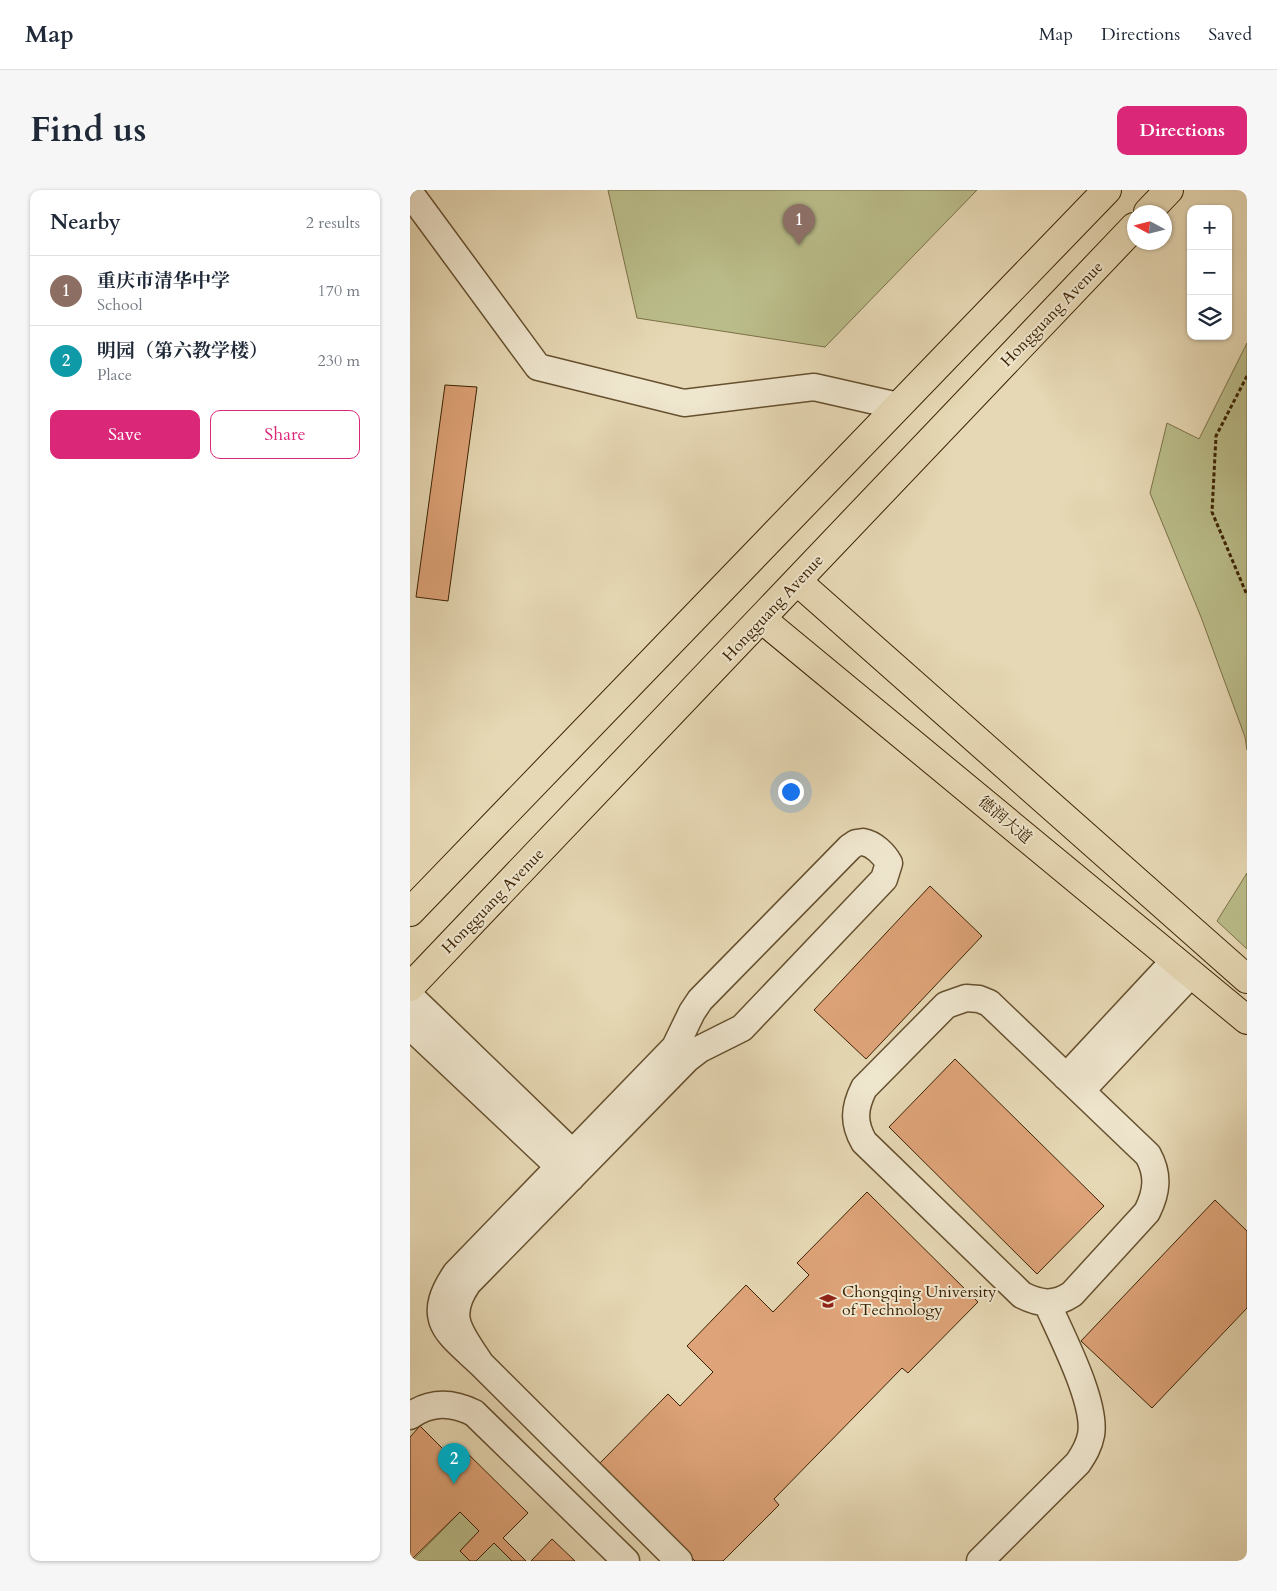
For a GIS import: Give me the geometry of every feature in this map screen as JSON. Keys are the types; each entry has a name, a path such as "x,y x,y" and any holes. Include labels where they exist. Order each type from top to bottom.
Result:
{"main road":[{"path":"410,912 1107,190"},
{"path":"1155,205 1169,190"},
{"name":"Hongguang Avenue","path":"410,987 763,620 797,581 1127,234"},
{"path":"797,581 1247,979"},
{"name":"德润大道","path":"763,620 1247,1020"}],"street":[{"path":"411,194 538,367 684,402 814,387 898,406"},
{"path":"572,1165 675,1047 700,1000 850,847 856,843 870,843 886,858 889,863 888,872 884,879 742,1028 700,1049 687,1060 456,1273 442,1297 441,1320 444,1328 679,1561"},
{"path":"1074,1084 1183,967"},
{"path":"410,996 572,1165"},
{"path":"966,998 979,998 989,1003 1074,1084 1148,1155 1155,1169 1154,1198 1147,1212 1072,1294 1061,1301 1035,1302 1022,1295 864,1142 856,1129 855,1114 857,1102 864,1088 946,1005 966,998"},
{"path":"410,1026 572,1165"},
{"path":"980,1561 1078,1463 1086,1450 1091,1435 1092,1421 1089,1403 1047,1303"},
{"path":"410,1416 425,1407 442,1404 459,1406 474,1413 626,1561"}],"path":[{"path":"1247,376 1216,436 1212,512 1247,595"}],"green space":[{"path":"608,190 977,190 825,347 637,318"},
{"path":"1247,343 1247,750 1245,737 1201,617 1150,493 1167,423 1199,439"},
{"path":"1247,873 1247,949 1217,921"},
{"path":"460,1512 479,1531 460,1551 470,1561 412,1561"},
{"path":"494,1543 512,1561 476,1561"}],"building":[{"path":"445,385 477,387 448,601 416,597"},
{"path":"930,886 982,936 866,1059 814,1010"},
{"path":"955,1059 1104,1206 1037,1274 889,1127"},
{"path":"867,1192 978,1302 908,1373 902,1368 774,1499 779,1505 723,1561 695,1561 598,1465 668,1394 680,1406 713,1372 687,1346 746,1285 773,1312 809,1275 797,1263"},
{"path":"1215,1200 1247,1231 1247,1308 1152,1408 1081,1341"},
{"path":"420,1426 449,1455 459,1445 528,1513 503,1538 526,1561 512,1561 494,1543 476,1561 470,1561 460,1551 479,1531 460,1512 410,1561 410,1437"},
{"path":"552,1539 575,1561 531,1561"}],"place":[{"name":"重庆市清华中学","path":"799,245"},
{"name":"Chongqing University of Technology","path":"828,1301"},
{"name":"明园（第六教学楼）","path":"454,1484"}]}
